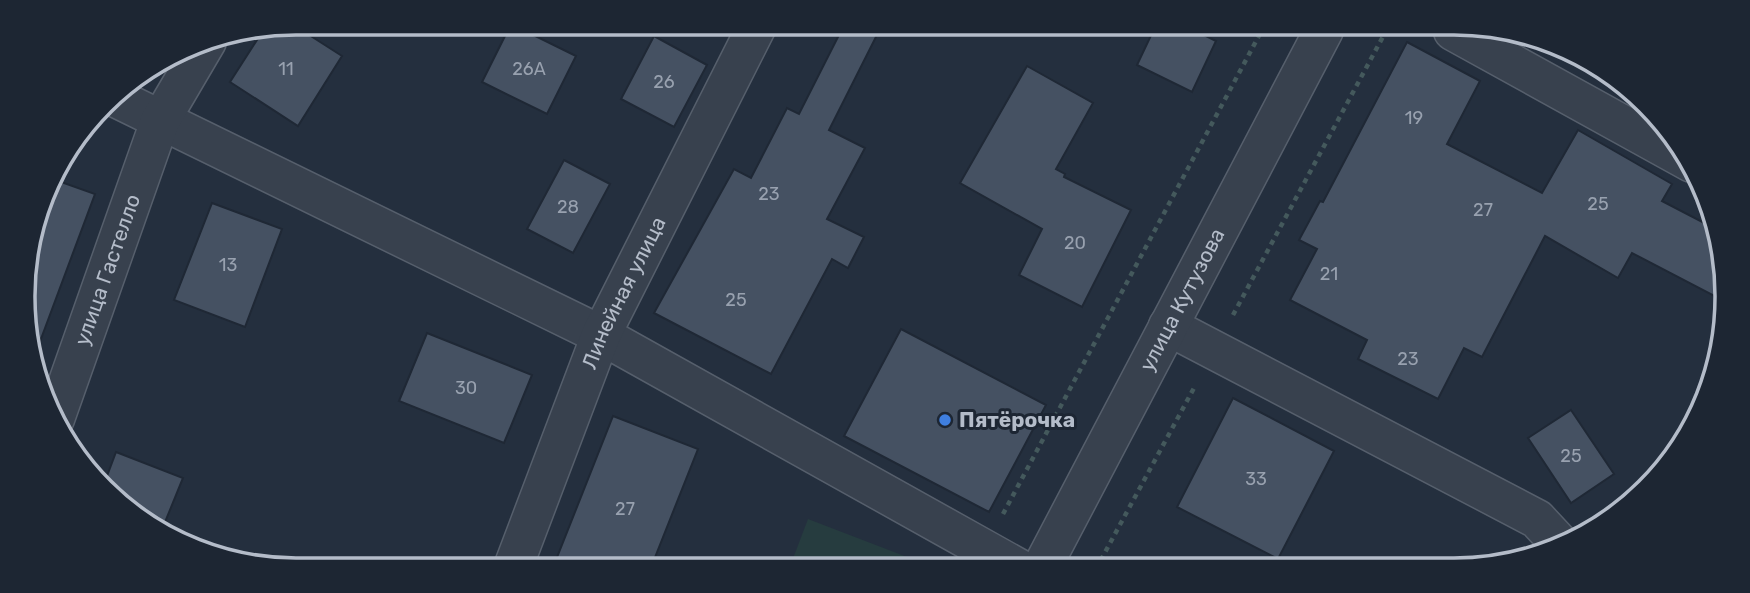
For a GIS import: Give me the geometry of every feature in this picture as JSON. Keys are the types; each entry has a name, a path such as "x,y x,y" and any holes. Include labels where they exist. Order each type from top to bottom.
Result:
{"street":[{"name":"Линейная улица","path":"517,558 601,335 752,35"},
{"name":"улица Кутузова","path":"1047,558 1320,35"},
{"path":"1459,35 1671,152"},
{"name":"улица Гастелло","path":"59,406 160,121 200,54"},
{"path":"123,101 601,335 999,558"},
{"path":"1168,326 1537,519 1554,538"}],"path":[{"path":"984,550 1259,35"},
{"path":"1102,558 1384,35"}],"green space":[{"path":"808,519 910,558 793,558"}],"building":[{"path":"309,35 342,56 298,126 230,82 258,38"},
{"path":"506,35 533,35 576,56 547,114 482,82"},
{"path":"839,35 877,35 829,130 865,148 827,219 864,237 848,268 832,259 771,374 654,313 734,169 751,178 787,108 799,114"},
{"path":"1151,35 1204,35 1216,41 1192,92 1137,65"},
{"path":"654,36 707,65 674,127 621,99"},
{"path":"1407,42 1480,81 1447,144 1542,193 1578,130 1672,184 1662,201 1704,223 1713,262 1715,296 1632,253 1618,278 1545,236 1482,357 1464,348 1438,399 1358,359 1367,340 1290,300 1317,249 1299,240 1320,201 1323,202"},
{"path":"1027,66 1093,103 1056,169 1065,174 1064,177 1131,210 1082,307 1019,275 1042,229 960,183"},
{"path":"564,160 610,184 573,253 527,229"},
{"path":"61,182 95,194 39,344 35,296 37,262 49,212"},
{"path":"212,203 282,229 245,327 174,300"},
{"name":"Пятёрочка","path":"901,329 1046,405 989,512 844,436"},
{"path":"427,333 532,375 504,443 399,401"},
{"path":"1233,398 1334,451 1279,558 1177,507"},
{"path":"1571,410 1614,474 1571,503 1528,438"},
{"path":"613,416 698,449 655,558 557,558"},
{"path":"116,452 183,478 165,522 137,504 107,476"}],"place":[{"name":"Пятёрочка","path":"945,420"}]}
